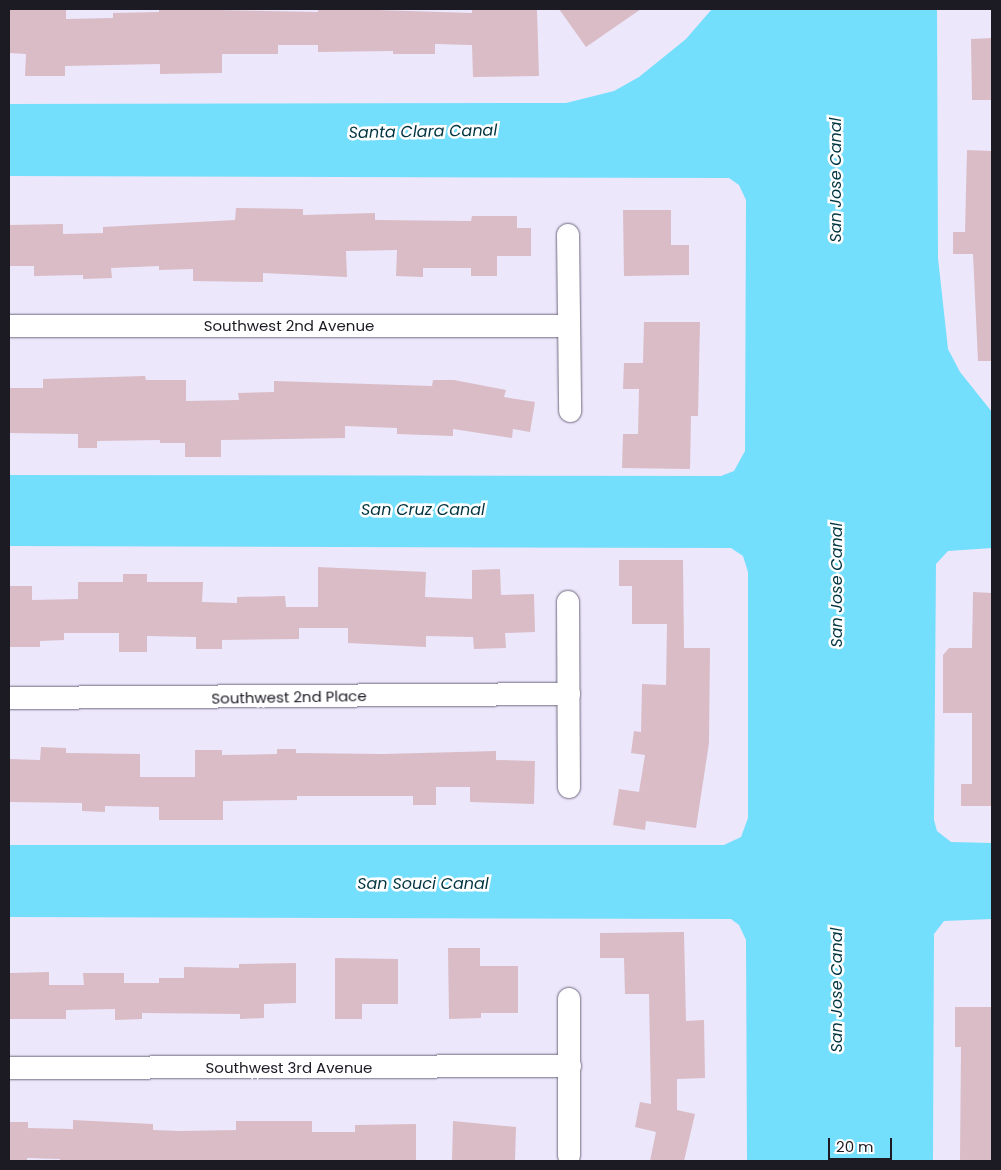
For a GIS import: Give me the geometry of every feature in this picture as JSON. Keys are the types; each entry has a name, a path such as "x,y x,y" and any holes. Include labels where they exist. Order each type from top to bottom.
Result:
{"street":[{"path":"568,235 570,410"},
{"name":"Southwest 2nd Avenue","path":"9,326 569,326"},
{"path":"568,602 569,787"},
{"name":"Southwest 2nd Place","path":"9,698 569,694"},
{"path":"569,1000 569,1155"},
{"name":"Southwest 3rd Avenue","path":"9,1068 570,1066"}],"water":[{"path":"712,9 937,9 938,258 948,349 960,372 992,412 992,548 948,551 936,564 934,820 937,831 951,842 992,843 992,919 944,921 934,934 933,1161 747,1161 746,940 739,925 731,919 9,917 9,845 724,845 741,837 748,818 748,572 743,556 731,548 9,546 9,475 721,476 734,471 745,451 746,200 739,185 729,178 9,176 9,104 566,103 614,91 639,77 686,39"}],"building":[{"path":"9,9 66,9 66,19 113,18 113,13 159,12 159,9 318,12 318,9 345,9 472,13 472,9 537,10 539,76 473,77 472,45 435,44 435,54 393,54 393,51 318,52 318,45 278,45 278,54 222,54 222,73 160,74 160,64 65,66 65,76 25,76 26,54 9,53"},
{"path":"559,9 641,9 586,47"},
{"path":"992,38 992,100 972,100 971,39"},
{"path":"967,150 992,151 992,361 978,361 973,254 953,254 953,232 965,232"},
{"path":"236,208 303,209 303,215 375,213 375,220 471,221 472,216 517,216 517,228 531,228 531,256 497,256 497,276 471,276 471,268 423,268 423,277 396,276 397,250 346,251 347,277 263,273 263,282 193,281 193,269 159,270 159,266 111,268 112,278 83,279 83,275 34,276 34,266 9,266 9,225 63,224 63,234 103,233 103,227 235,220"},
{"path":"623,210 671,210 671,245 689,245 689,275 624,276"},
{"path":"644,322 700,322 698,416 691,416 690,469 622,468 623,434 638,434 639,389 623,389 624,363 643,363"},
{"path":"145,376 146,380 186,380 186,401 239,400 238,393 274,392 274,381 432,386 433,380 454,380 506,390 504,397 535,402 530,432 513,429 512,438 453,429 453,436 397,434 397,428 345,426 345,438 221,440 221,457 185,457 185,443 160,443 160,440 97,441 97,448 78,448 78,434 9,433 9,388 43,388 43,379"},
{"path":"619,560 683,560 684,648 710,648 709,743 696,828 646,821 645,830 613,825 619,789 639,792 645,755 631,753 634,731 641,732 642,684 666,685 667,624 632,624 632,586 619,586"},
{"path":"318,567 426,572 425,597 472,599 472,570 500,569 501,595 534,594 535,632 505,633 506,648 474,649 473,637 426,636 426,647 348,643 348,628 299,628 299,639 222,640 222,649 196,649 196,637 147,636 147,652 119,652 119,633 64,633 64,640 40,641 40,647 9,647 9,586 32,586 32,600 78,599 78,582 123,582 123,574 147,574 147,582 203,582 202,602 237,603 237,597 285,596 286,607 318,607"},
{"path":"973,592 992,593 992,806 961,806 961,784 972,784 972,713 943,713 943,655 949,648 972,648"},
{"path":"41,747 66,748 66,753 140,754 140,777 195,777 195,750 222,750 222,755 277,754 277,749 296,749 296,753 383,754 496,751 496,760 535,761 534,804 470,802 470,787 436,787 436,805 413,805 413,796 297,796 297,800 223,801 223,820 159,820 159,807 105,806 105,812 82,811 82,803 9,802 9,759 40,760"},
{"path":"684,932 686,1021 704,1020 705,1078 677,1079 677,1110 695,1114 684,1161 650,1161 656,1132 635,1127 640,1102 651,1104 649,994 625,994 624,958 600,958 600,933"},
{"path":"448,948 480,948 480,966 518,966 518,1013 481,1013 481,1018 449,1019"},
{"path":"335,958 398,959 398,1004 362,1004 362,1019 335,1019"},
{"path":"296,963 296,1003 264,1004 264,1018 240,1019 240,1014 142,1013 142,1019 115,1020 115,1009 66,1010 66,1019 9,1019 9,973 49,972 49,985 84,985 83,973 124,973 124,983 159,983 159,978 184,978 184,967 239,968 239,964"},
{"path":"955,1007 992,1007 992,1161 960,1161 961,1047 955,1047"},
{"path":"73,1120 153,1124 153,1130 180,1131 236,1130 236,1121 312,1121 312,1132 355,1132 355,1125 416,1124 416,1161 60,1161 60,1159 27,1158 27,1161 9,1161 9,1122 28,1122 28,1128 73,1129"},
{"path":"453,1121 516,1127 515,1161 452,1161"}],"water label":[{"name":"Santa Clara Canal","path":"423,132"},
{"name":"San Jose Canal","path":"836,180"},
{"name":"San Cruz Canal","path":"423,510"},
{"name":"San Jose Canal","path":"837,585"},
{"name":"San Souci Canal","path":"423,884"},
{"name":"San Jose Canal","path":"837,990"}]}
